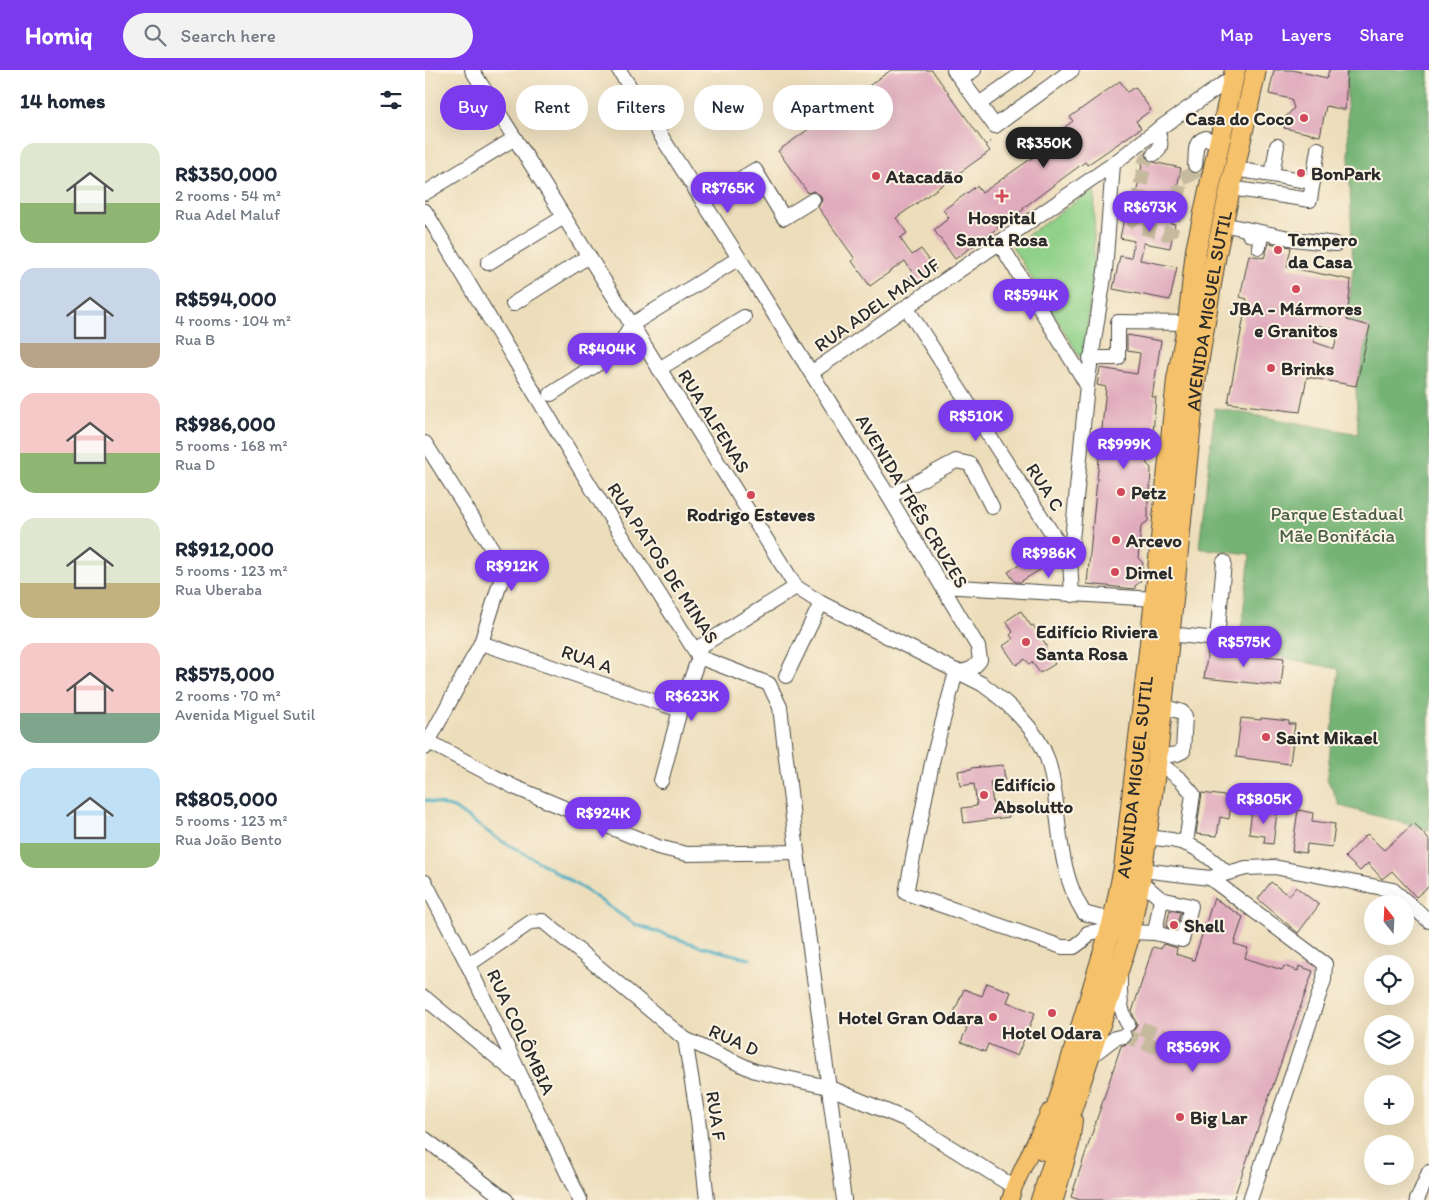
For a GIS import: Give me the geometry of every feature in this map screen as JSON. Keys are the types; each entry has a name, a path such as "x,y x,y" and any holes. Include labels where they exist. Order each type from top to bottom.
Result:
{"highway":[{"name":"AVENIDA MIGUEL SUTIL","path":"1072,1086 1118,928 1141,876 1157,759 1195,383 1222,226 1256,70"},
{"name":"AVENIDA MIGUEL SUTIL","path":"1072,1086 1089,1058 1119,966 1118,928 1155,599 1177,379 1188,323 1196,250 1234,73"},
{"path":"1052,1200 1072,1086"},
{"path":"1030,1200 1072,1086"}],"main road":[{"name":"AVENIDA MIGUEL SUTIL","path":"1012,1194 1039,1131 1072,1086"}],"street":[{"name":"RUA ALFENAS","path":"472,70 796,587 821,603 956,672"},
{"path":"623,76 635,70"},
{"path":"974,70 957,75 995,126 1072,70"},
{"path":"979,104 1027,70"},
{"name":"RUA ADEL MALUF","path":"811,373 1113,164 1234,73"},
{"name":"AVENIDA TRÊS CRUZES","path":"623,76 889,497 978,647 980,660 972,670 956,672"},
{"path":"1154,154 1160,150 1161,146 1157,130"},
{"path":"425,193 515,138"},
{"path":"1195,165 1197,157 1195,148 1199,141 1206,138 1219,144"},
{"path":"1272,175 1277,146"},
{"path":"1232,178 1310,200 1318,149"},
{"path":"1071,595 1071,561 1087,385 1105,271 1113,164"},
{"path":"703,202 755,170 785,218 813,200"},
{"path":"1232,178 1272,175 1313,182"},
{"name":"RUA PATOS DE MINAS","path":"425,211 591,487 697,653 769,684 780,707 797,852 844,1200"},
{"path":"488,263 564,217"},
{"path":"1222,226 1294,239 1336,244"},
{"path":"1222,226 1261,236 1259,247"},
{"path":"999,242 1087,385"},
{"path":"513,304 589,256"},
{"path":"551,394 617,352 631,325 739,258"},
{"name":"RUA C","path":"906,307 1071,561"},
{"path":"659,369 744,317"},
{"path":"1090,358 1118,358 1118,322 1188,323"},
{"path":"425,443 503,566 501,580 481,643 427,745 515,787 658,847 687,854 797,852"},
{"path":"889,497 956,461 970,464 992,507"},
{"path":"1169,634 1217,639 1225,562"},
{"path":"942,586 1155,599"},
{"path":"661,780 697,653 796,587"},
{"path":"786,676 821,603"},
{"name":"RUA A","path":"481,643 680,710"},
{"path":"956,672 982,684 999,697 1038,740 1047,758 1053,785 1062,855 1075,899 1084,913 1088,933 1086,938 1074,947 1062,947 906,893 933,758 956,672"},
{"path":"1157,759 1181,780 1193,794 1186,843"},
{"path":"1147,838 1167,838 1186,843 1212,859 1227,873"},
{"path":"1141,876 1210,878 1246,868 1274,867 1393,890 1429,921"},
{"path":"1084,913 1118,928 1155,933 1182,940 1191,906 1161,899 1141,876"},
{"path":"1210,878 1325,964 1324,980 1250,1200"},
{"name":"RUA COLÔMBIA","path":"425,882 468,965 580,1200"},
{"path":"1155,933 1161,899"},
{"name":"RUA D","path":"468,965 531,922 543,920 685,1039 755,1071 828,1087 905,1120 1012,1194"},
{"path":"1088,933 1118,928"},
{"path":"1089,1058 1126,1030 1121,1005 1119,966"},
{"path":"425,998 521,1076"},
{"name":"RUA F","path":"685,1039 698,1119 707,1199"},
{"path":"425,1139 506,1200"},
{"path":"1417,1200 1429,1172"}],"green space":[{"name":"Parque Estadual Mãe Bonifácia","path":"1346,70 1429,70 1429,830 1340,806 1327,779 1339,669 1239,649 1250,554 1199,548 1215,408 1358,434 1356,386 1370,327 1347,320 1353,270"},
{"path":"1095,188 1093,276 1083,362 1012,246"}],"building":[{"name":"Atacadão","path":"891,70 932,70 990,151 896,218 907,233 900,238 912,255 921,249 936,269 914,285 909,278 914,275 905,261 870,286 852,261 855,259 818,207 822,200 820,195 813,191 808,193 778,151 807,130 893,130 893,85 870,85"},
{"path":"1274,70 1292,70 1327,78 1329,70 1347,70 1345,110 1326,106 1320,136 1284,128 1284,119 1294,108 1291,99 1269,94"},
{"path":"1120,81 1127,92 1135,87 1151,110 1136,121 1141,128 1087,165 1085,162 955,259 934,230 949,218 943,210 977,186 982,193 1069,132 1065,127 1073,121 1070,117"},
{"path":"1143,160 1181,168 1170,223 1175,224 1170,248 1144,243 1140,260 1177,267 1170,300 1113,289 1120,256 1131,258 1134,241 1120,238 1125,214 1132,215"},
{"path":"1269,243 1291,247 1287,267 1351,280 1347,320 1370,326 1356,386 1307,377 1300,412 1228,403 1247,299 1240,297 1249,255 1264,258","holes":["1316,325 1339,330 1334,349 1314,342"]},
{"path":"1127,335 1161,341 1152,397 1156,397 1151,458 1146,463 1151,468 1150,490 1143,495 1148,501 1148,521 1141,526 1138,558 1143,563 1140,582 1135,586 1135,589 1087,584 1106,387 1097,385 1100,368 1137,374 1140,353 1127,351"},
{"path":"1049,546 1058,559 1020,582 1015,582 1008,572"},
{"name":"Edifício Riviera Santa Rosa","path":"1021,611 1047,646 1045,648 1055,664 1040,673 1032,662 1029,664 1025,659 1016,665 1003,646 1013,639 1010,635 1013,632 1006,621"},
{"path":"1208,650 1284,658 1281,686 1204,678"},
{"name":"Saint Mikael","path":"1241,718 1289,721 1289,724 1295,724 1290,764 1236,757"},
{"name":"Edifício Absolutto","path":"1003,765 1005,780 990,782 993,804 1007,802 1009,817 964,823 962,808 977,806 974,784 960,786 958,771"},
{"path":"1202,793 1232,797 1229,819 1220,817 1217,836 1196,834"},
{"path":"1252,809 1277,812 1273,844 1264,843 1265,836 1249,834"},
{"path":"1298,810 1313,813 1312,821 1335,824 1332,847 1307,844 1306,853 1292,851"},
{"path":"1414,823 1429,840 1429,886 1416,897 1392,871 1382,879 1368,863 1360,871 1345,857 1367,834 1384,850"},
{"path":"1271,882 1289,896 1296,887 1319,905 1298,933 1258,899"},
{"name":"Big Lar","path":"1214,898 1243,917 1234,944 1248,948 1245,958 1282,970 1284,966 1298,971 1299,966 1313,971 1233,1200 1080,1200 1071,1197 1121,1046 1130,1043 1132,1039 1131,1032 1137,1024 1132,1012 1153,947 1161,949 1163,944 1177,948 1176,954 1194,960"},
{"path":"1170,910 1180,912 1176,929 1166,927"},
{"name":"Hotel Gran Odara","path":"987,983 1011,992 1007,1002 1035,1013 1017,1056 988,1044 985,1052 961,1042 967,1028 950,1022 964,989 982,996"}],"waterway":[{"path":"425,800 454,808 498,839 590,893 634,924 696,945 750,959"}],"tunnel":[{"path":"1154,154 1145,161 1134,222 1137,226 1167,234 1171,231 1182,179 1194,173 1195,165"},
{"path":"1124,1036 1201,1062 1205,1051 1128,1024"}],"place":[{"name":"Casa do Coco","path":"1304,118"},
{"name":"BonPark","path":"1301,173"},
{"name":"Atacadão","path":"876,176"},
{"name":"Hospital Santa Rosa","path":"1002,196"},
{"name":"Tempero da Casa","path":"1278,250"},
{"name":"JBA - Mármores e Granitos","path":"1296,289"},
{"name":"Brinks","path":"1271,368"},
{"name":"Petz","path":"1121,492"},
{"name":"Rodrigo Esteves","path":"751,495"},
{"name":"Arcevo","path":"1116,540"},
{"name":"Dimel","path":"1115,572"},
{"name":"Edifício Riviera Santa Rosa","path":"1026,642"},
{"name":"Saint Mikael","path":"1266,737"},
{"name":"Edifício Absolutto","path":"984,795"},
{"name":"Shell","path":"1174,925"},
{"name":"Hotel Odara","path":"1052,1013"},
{"name":"Hotel Gran Odara","path":"993,1017"},
{"name":"Big Lar","path":"1180,1117"}]}
